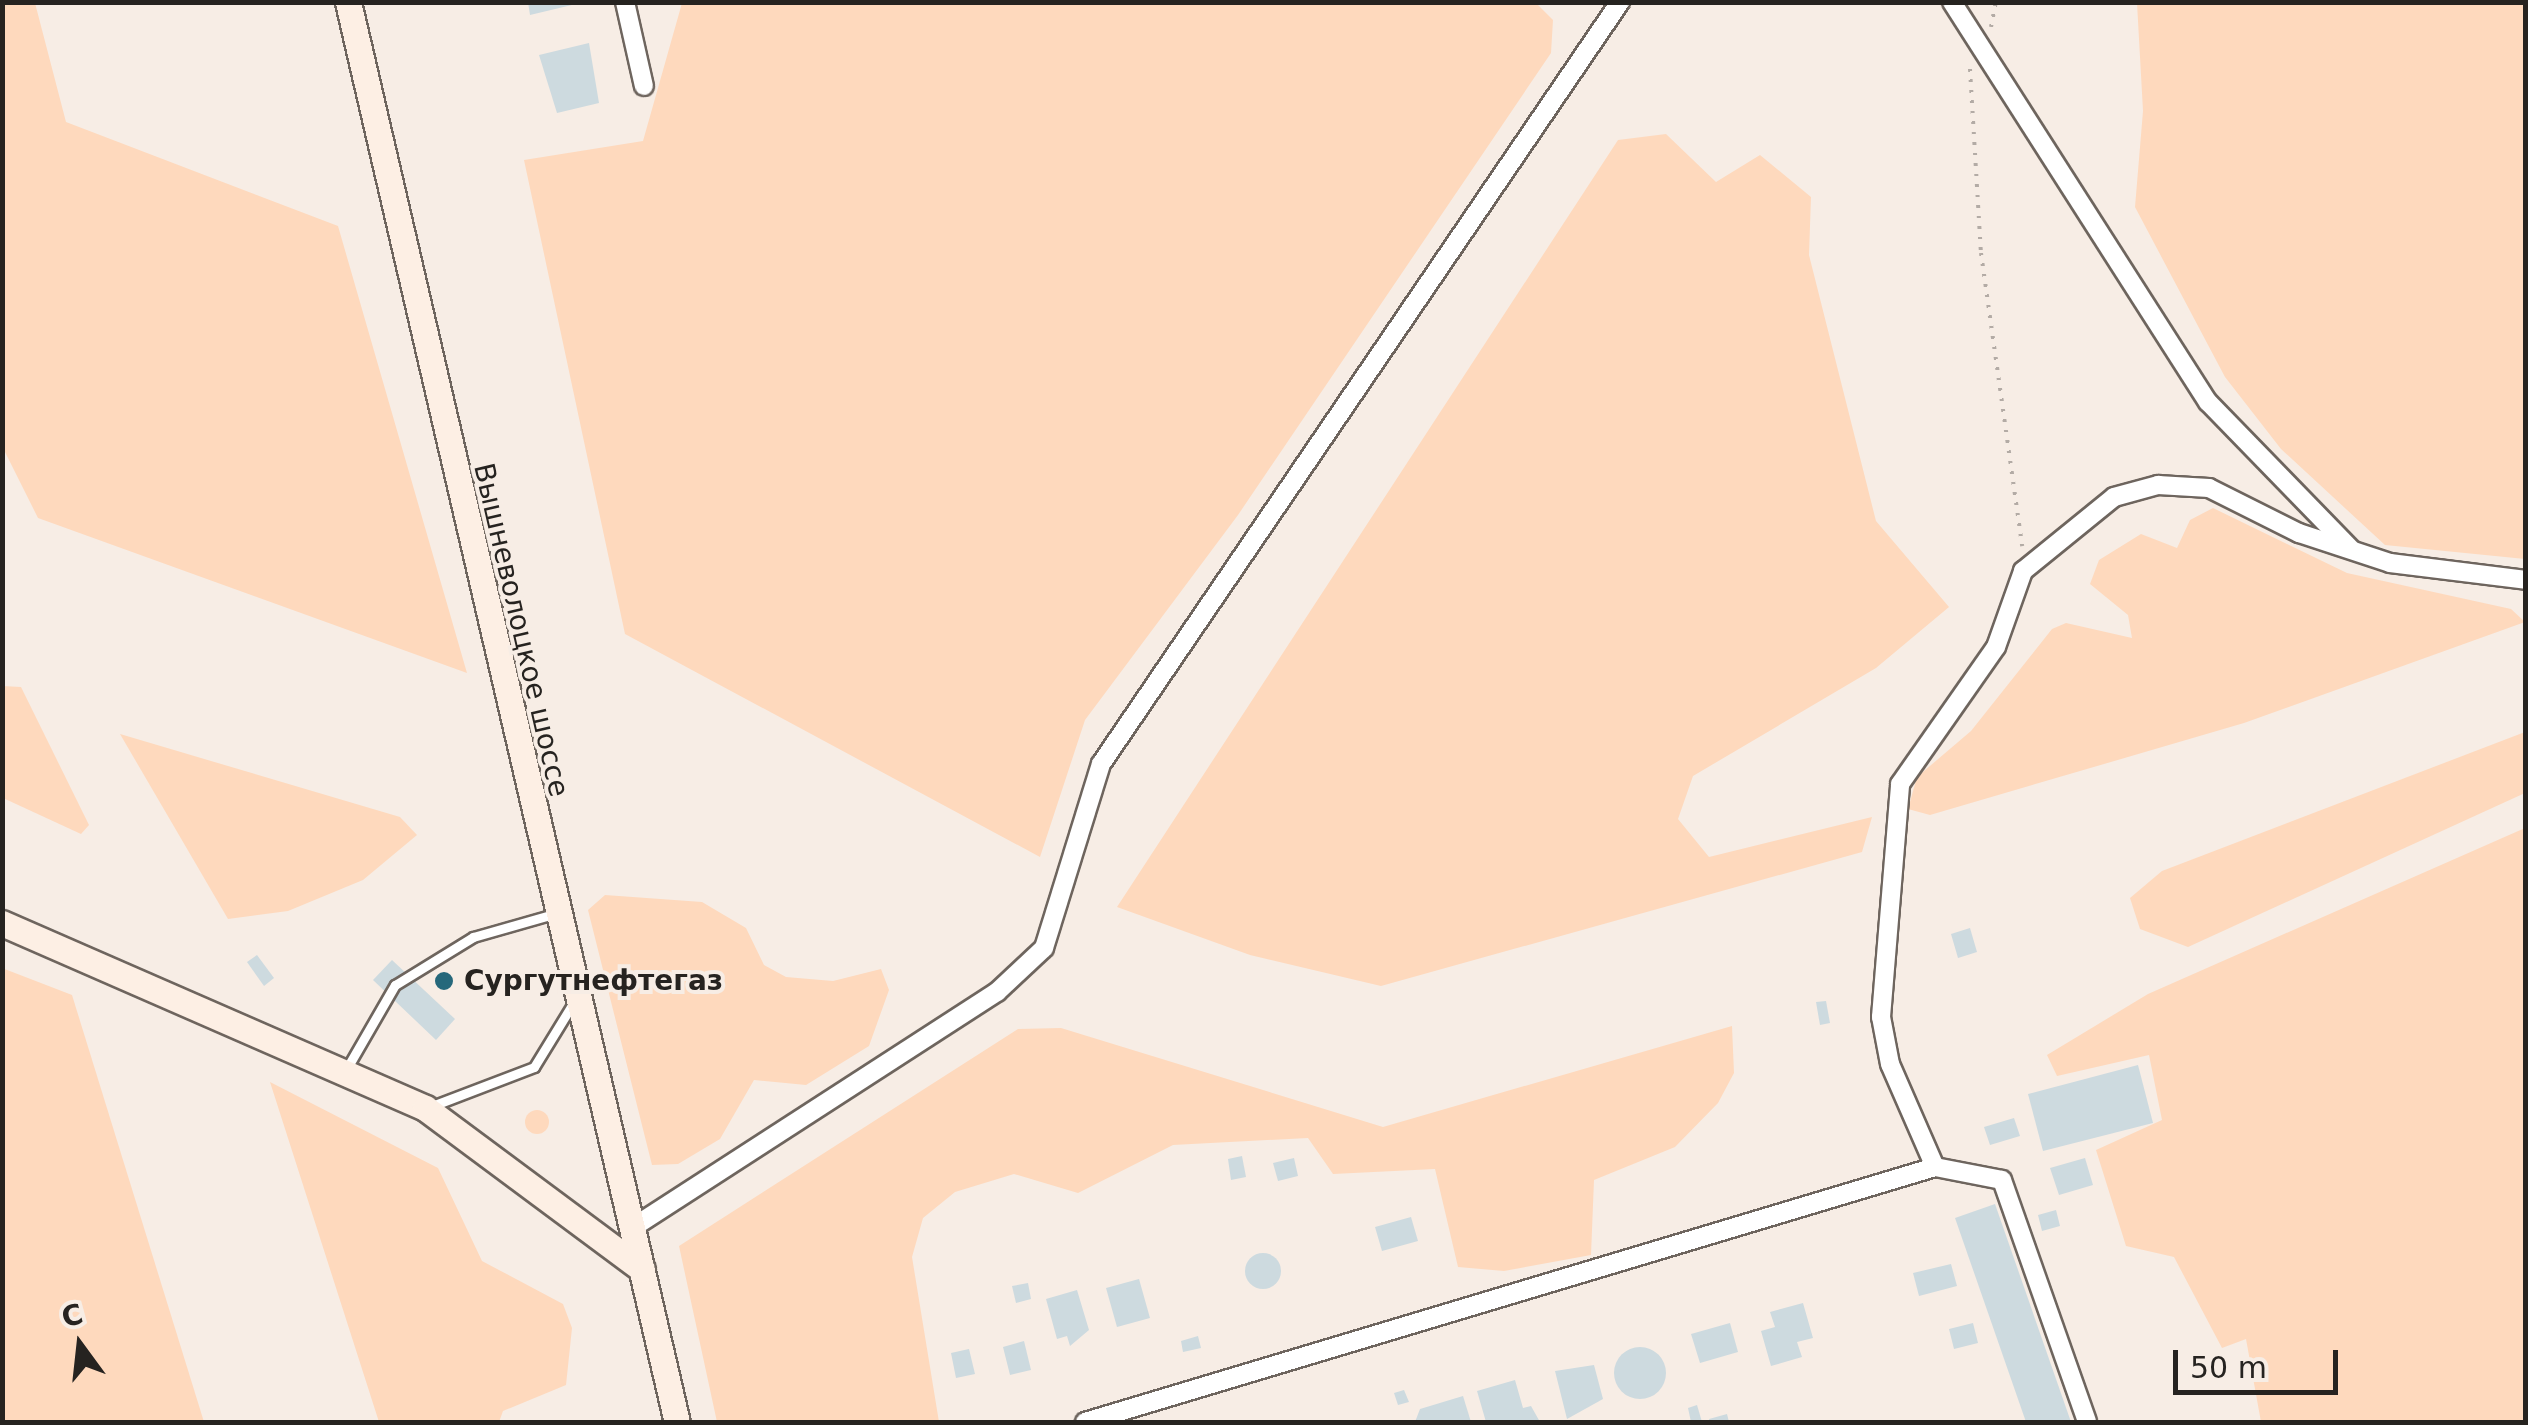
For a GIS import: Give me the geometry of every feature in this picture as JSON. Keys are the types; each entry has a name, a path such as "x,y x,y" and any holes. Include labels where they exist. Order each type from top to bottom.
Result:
{"main road":[{"name":"Вышневолоцкое шоссе","path":"348,2 554,914 677,1422"},
{"path":"2,923 346,1070 424,1108 642,1269"}],"street":[{"path":"626,2 644,86"},
{"path":"632,1228 1030,966 1061,905 1101,764 1620,2"},
{"path":"1952,2 1971,25 2208,402 2353,551"},
{"path":"1935,1166 1882,1029 1900,784 1996,647 2023,571 2114,497 2158,485 2209,488 2353,551 2526,580"},
{"path":"1085,1422 1935,1166 2002,1180 2087,1422"}],"lane":[{"path":"346,1070 395,985 473,937 554,914"},
{"path":"424,1108 491,1090 534,1067 574,1000"}],"path":[{"path":"1971,25 1981,253 2023,571"}],"shaded area":[{"path":"3,2 35,3 66,122 338,226 467,673 38,518 3,448"},
{"path":"682,3 1536,3 1553,20 1551,53 1238,515 1085,720 1040,857 625,634 524,160 643,141"},
{"path":"2137,3 2525,3 2525,559 2385,545 2281,449 2225,377 2135,207 2143,111"},
{"path":"1666,134 1716,182 1760,155 1811,197 1809,255 1876,521 1949,607 1876,668 1693,776 1678,819 1709,857 1872,817 1862,852 1381,986 1250,955 1117,907 1618,140"},
{"path":"2213,508 2347,573 2511,609 2525,622 2244,723 1930,815 1908,809 1917,777 1971,731 2052,629 2066,623 2132,638 2128,615 2090,584 2099,560 2141,534 2177,548 2190,520"},
{"path":"2,686 21,687 89,825 81,834 3,798"},
{"path":"2525,732 2525,793 2188,947 2140,929 2130,898 2162,871"},
{"path":"120,734 400,817 417,835 363,880 288,911 228,919"},
{"path":"2525,828 2525,1422 2261,1422 2246,1339 2222,1348 2174,1257 2126,1246 2096,1150 2162,1120 2149,1055 2057,1076 2047,1055 2148,994"},
{"path":"605,895 702,902 746,928 764,965 786,977 833,981 881,969 889,990 869,1046 806,1085 754,1080 720,1139 678,1164 652,1165 588,910"},
{"path":"2,968 72,995 204,1422 3,1422"},
{"path":"1732,1026 1734,1073 1718,1103 1675,1147 1594,1180 1591,1255 1504,1271 1458,1267 1435,1169 1333,1174 1308,1138 1173,1145 1078,1193 1014,1174 955,1192 923,1218 912,1257 939,1422 717,1422 679,1246 1018,1029 1061,1028 1383,1127"},
{"path":"270,1082 438,1168 482,1261 563,1304 572,1328 566,1385 503,1411 499,1422 379,1422"},
{"path":"537,1110 549,1122 537,1134 525,1122"}],"building":[{"path":"528,2 576,2 576,4 530,15"},
{"path":"589,43 599,103 557,113 539,55"},
{"path":"1970,928 1977,952 1958,958 1951,934"},
{"path":"257,955 274,978 264,986 247,962"},
{"path":"392,960 455,1019 436,1040 373,980"},
{"path":"1826,1001 1830,1023 1820,1025 1816,1002"},
{"path":"2138,1065 2153,1123 2043,1151 2028,1094"},
{"path":"2014,1118 2020,1136 1990,1145 1984,1127"},
{"path":"1242,1156 1246,1177 1231,1180 1228,1159"},
{"path":"1294,1158 1298,1176 1278,1181 1273,1163"},
{"path":"2085,1158 2093,1185 2059,1195 2050,1168"},
{"path":"1995,1204 2071,1422 2026,1422 1955,1218"},
{"path":"2056,1210 2060,1226 2042,1231 2038,1215"},
{"path":"1411,1217 1418,1241 1382,1251 1375,1227"},
{"path":"1263,1253 1276,1258 1281,1271 1276,1284 1263,1289 1250,1284 1245,1271 1250,1258"},
{"path":"1951,1264 1957,1286 1919,1296 1913,1273"},
{"path":"1139,1279 1150,1318 1117,1327 1106,1288"},
{"path":"1028,1283 1031,1299 1016,1303 1012,1286"},
{"path":"1077,1290 1089,1330 1070,1346 1067,1336 1057,1339 1046,1299"},
{"path":"1803,1303 1813,1338 1797,1342 1802,1357 1771,1366 1761,1331 1775,1327 1770,1312"},
{"path":"1730,1323 1738,1352 1700,1363 1691,1334"},
{"path":"1973,1323 1978,1343 1954,1349 1949,1329"},
{"path":"1198,1336 1201,1348 1183,1352 1181,1341"},
{"path":"1024,1341 1031,1370 1010,1375 1003,1347"},
{"path":"1640,1347 1658,1355 1666,1373 1658,1391 1640,1399 1622,1391 1614,1373 1622,1355"},
{"path":"969,1349 975,1374 956,1378 951,1353"},
{"path":"1594,1365 1603,1399 1567,1419 1555,1371"},
{"path":"1515,1380 1523,1408 1531,1406 1540,1422 1486,1422 1477,1391"},
{"path":"1404,1390 1409,1402 1398,1405 1394,1393"},
{"path":"1463,1396 1471,1422 1415,1422 1420,1409"},
{"path":"1697,1405 1702,1422 1691,1422 1688,1408"},
{"path":"1727,1414 1729,1422 1710,1422 1709,1419"}],"place":[{"name":"Сургутнефтегаз","path":"444,981"}]}
